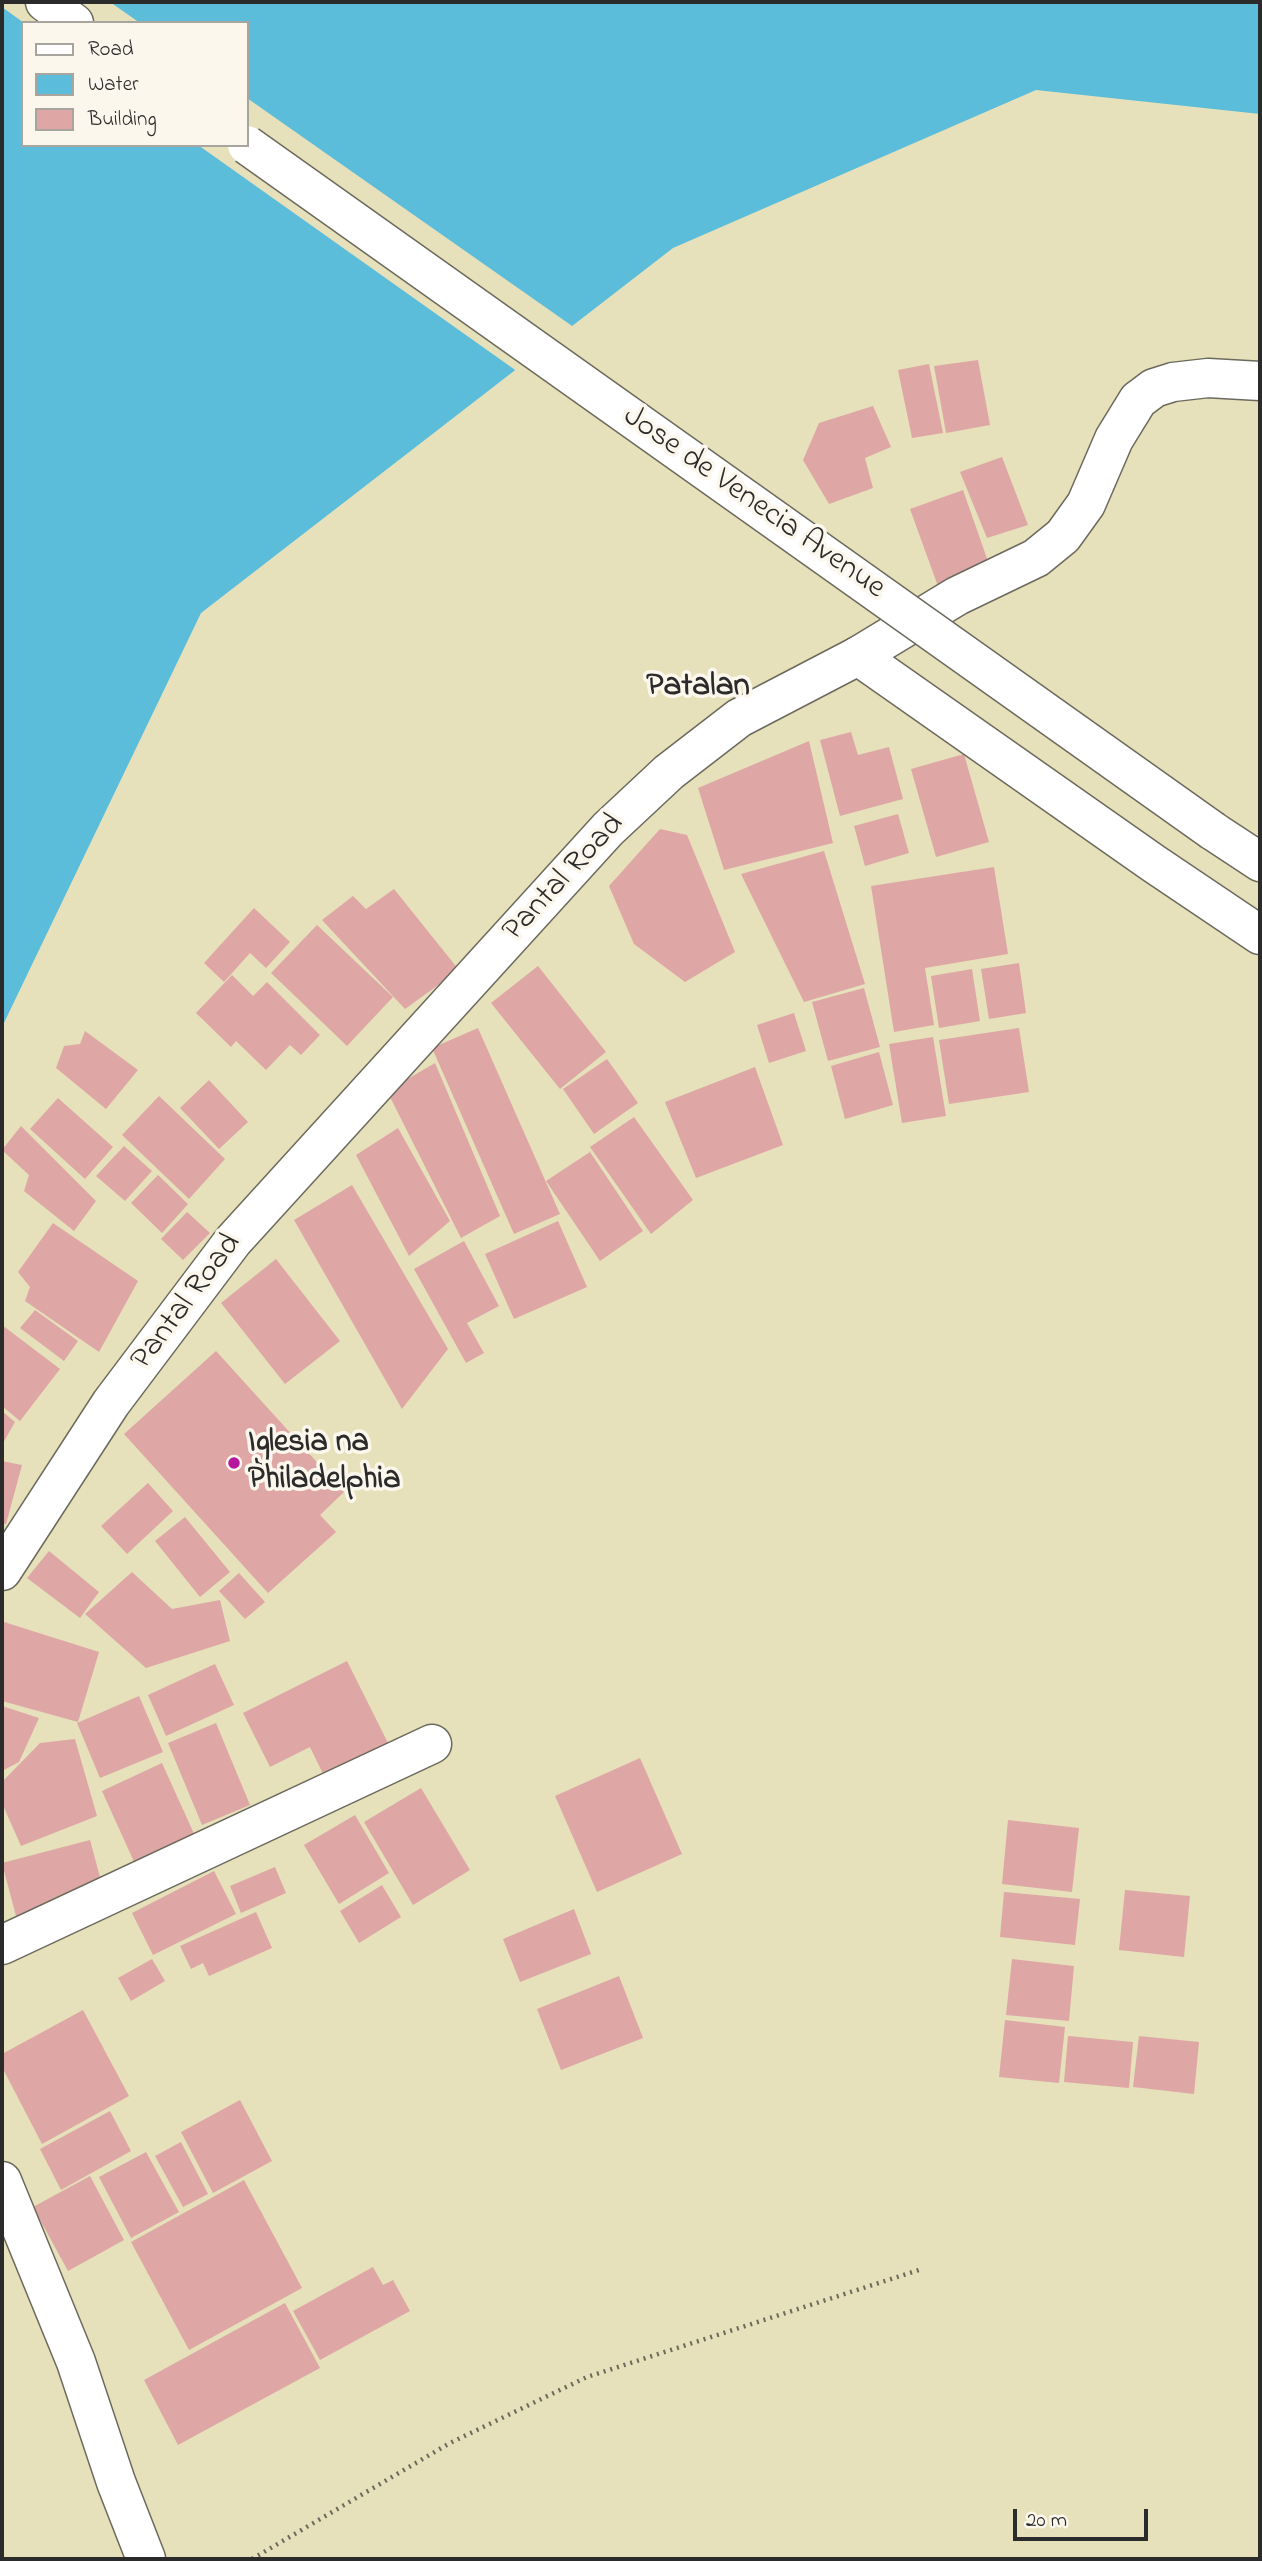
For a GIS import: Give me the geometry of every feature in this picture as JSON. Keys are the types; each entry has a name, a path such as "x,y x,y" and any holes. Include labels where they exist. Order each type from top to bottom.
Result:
{"main road":[{"path":"45,2 71,21"},
{"name":"Jose de Venecia Avenue","path":"248,146 1260,862"},
{"name":"Pantal Road","path":"2,1572 111,1403 233,1241 608,829 669,772 739,718 858,656 957,596 1036,558 1063,536 1086,505 1114,439 1138,400 1154,388 1173,382 1208,378 1260,381"},
{"path":"858,656 1260,935"},
{"path":"2,1945 432,1744"},
{"path":"2,2181 76,2362 116,2482 146,2559"}],"path":[{"path":"253,2559 450,2443 587,2377 919,2270"}],"water":[{"path":"2,2 1260,2 1260,114 1036,90 673,248 201,613 2,1027"}],"pier":[{"path":"2,2 110,2 137,21 21,21 2,7"},
{"path":"248,99 575,328 518,372 201,147 248,147"}],"building":[{"path":"978,360 990,425 946,433 934,366"},
{"path":"929,364 943,433 912,438 898,370"},
{"path":"873,406 891,447 865,458 873,488 829,504 803,460 819,423"},
{"path":"1002,457 1028,525 987,538 960,472"},
{"path":"963,490 991,570 939,589 910,509"},
{"path":"851,732 858,755 889,747 903,799 840,816 820,740"},
{"path":"809,741 833,843 724,870 698,788"},
{"path":"964,754 989,842 936,857 911,769"},
{"path":"898,814 909,853 865,866 854,826"},
{"path":"660,829 687,835 735,952 685,982 634,944 609,886"},
{"path":"824,851 865,984 804,1002 741,874"},
{"path":"994,867 1008,954 925,968 934,1025 894,1032 871,886"},
{"path":"394,889 459,970 405,1009 322,920 353,896 366,909"},
{"path":"254,908 290,942 266,968 250,953 224,982 204,963"},
{"path":"317,925 393,997 347,1046 271,973"},
{"path":"1019,963 1026,1013 989,1019 981,969"},
{"path":"538,966 606,1052 560,1089 491,1003"},
{"path":"972,969 980,1021 939,1028 931,976"},
{"path":"232,975 253,996 267,982 320,1035 301,1055 290,1045 266,1070 236,1041 231,1047 196,1013"},
{"path":"864,988 880,1047 828,1061 812,1002"},
{"path":"794,1013 806,1051 769,1063 757,1025"},
{"path":"478,1028 560,1214 514,1234 432,1048"},
{"path":"1019,1028 1029,1092 949,1104 939,1040"},
{"path":"85,1031 138,1070 106,1109 56,1068 64,1046 80,1044"},
{"path":"933,1037 946,1116 902,1123 889,1044"},
{"path":"879,1052 893,1105 845,1119 831,1066"},
{"path":"607,1059 638,1103 594,1134 563,1089"},
{"path":"435,1063 500,1216 461,1238 387,1091"},
{"path":"755,1067 783,1145 696,1178 665,1102"},
{"path":"209,1080 248,1122 219,1149 180,1108"},
{"path":"159,1096 225,1159 189,1199 122,1135"},
{"path":"58,1098 113,1147 85,1179 30,1129"},
{"path":"634,1117 693,1200 651,1234 590,1147"},
{"path":"21,1126 96,1201 74,1231 24,1191 29,1175 2,1150"},
{"path":"398,1128 450,1221 409,1256 356,1155"},
{"path":"124,1146 152,1171 125,1201 96,1176"},
{"path":"590,1152 643,1231 600,1261 546,1181"},
{"path":"158,1175 188,1204 162,1233 131,1203"},
{"path":"352,1185 448,1349 402,1409 294,1220"},
{"path":"187,1212 210,1233 183,1260 161,1239"},
{"path":"558,1221 587,1287 514,1319 485,1254"},
{"path":"53,1223 138,1281 99,1352 25,1301 30,1287 18,1272"},
{"path":"464,1241 499,1306 467,1323 484,1353 466,1363 414,1269"},
{"path":"276,1259 340,1341 285,1384 221,1303"},
{"path":"35,1310 78,1341 64,1361 20,1328"},
{"path":"2,1325 60,1369 20,1421 2,1406"},
{"name":"Iglesia na Philadelphia","path":"216,1351 344,1492 320,1515 336,1532 268,1593 124,1434"},
{"path":"2,1411 15,1422 2,1445"},
{"path":"2,1461 22,1465 6,1524 2,1523"},
{"path":"148,1483 173,1511 127,1554 101,1526"},
{"path":"185,1517 230,1572 200,1597 155,1541"},
{"path":"49,1551 99,1592 80,1618 27,1578"},
{"path":"132,1572 172,1609 220,1600 230,1641 146,1668 85,1614"},
{"path":"239,1573 265,1602 245,1619 219,1591"},
{"path":"4,1622 99,1652 78,1722 2,1701"},
{"path":"347,1661 390,1747 326,1780 310,1747 270,1767 243,1713"},
{"path":"215,1664 234,1705 166,1736 148,1695"},
{"path":"139,1696 163,1752 100,1778 77,1723"},
{"path":"2,1706 39,1718 19,1762 2,1771"},
{"path":"216,1723 250,1805 202,1825 168,1743"},
{"path":"75,1739 97,1816 21,1846 2,1803 2,1782 40,1743"},
{"path":"640,1758 682,1854 597,1892 555,1796"},
{"path":"162,1763 200,1847 140,1875 102,1791"},
{"path":"421,1788 470,1870 413,1905 364,1822"},
{"path":"355,1815 389,1873 339,1904 304,1845"},
{"path":"1008,1820 1079,1828 1072,1892 1002,1884"},
{"path":"90,1840 104,1892 16,1916 2,1863"},
{"path":"275,1867 286,1893 241,1913 230,1886"},
{"path":"214,1871 236,1914 153,1955 132,1913"},
{"path":"382,1885 401,1917 359,1943 340,1911"},
{"path":"1125,1890 1190,1896 1184,1957 1119,1950"},
{"path":"1004,1892 1080,1899 1075,1945 1000,1937"},
{"path":"574,1909 591,1954 520,1982 503,1939"},
{"path":"256,1912 272,1948 209,1976 203,1963 191,1969 180,1946"},
{"path":"152,1959 165,1981 131,2001 118,1978"},
{"path":"1012,1959 1074,1966 1069,2021 1006,2015"},
{"path":"619,1976 643,2038 561,2070 537,2009"},
{"path":"83,2010 129,2096 42,2144 2,2067 2,2054"},
{"path":"1005,2020 1065,2027 1059,2083 999,2077"},
{"path":"1068,2036 1133,2042 1129,2088 1064,2082"},
{"path":"1139,2036 1199,2042 1194,2094 1133,2087"},
{"path":"240,2100 272,2161 213,2193 181,2132"},
{"path":"110,2111 131,2151 61,2190 40,2149"},
{"path":"181,2142 208,2194 183,2207 155,2156"},
{"path":"146,2152 179,2212 131,2238 99,2177"},
{"path":"90,2176 124,2240 68,2271 33,2207"},
{"path":"244,2180 302,2288 189,2350 131,2242"},
{"path":"373,2267 383,2285 393,2280 410,2311 320,2360 293,2311"},
{"path":"285,2303 320,2368 178,2445 144,2380"}],"place":[{"name":"Iglesia na Philadelphia","path":"234,1463"}],"district":[{"name":"Patalan","path":"698,689"}]}
